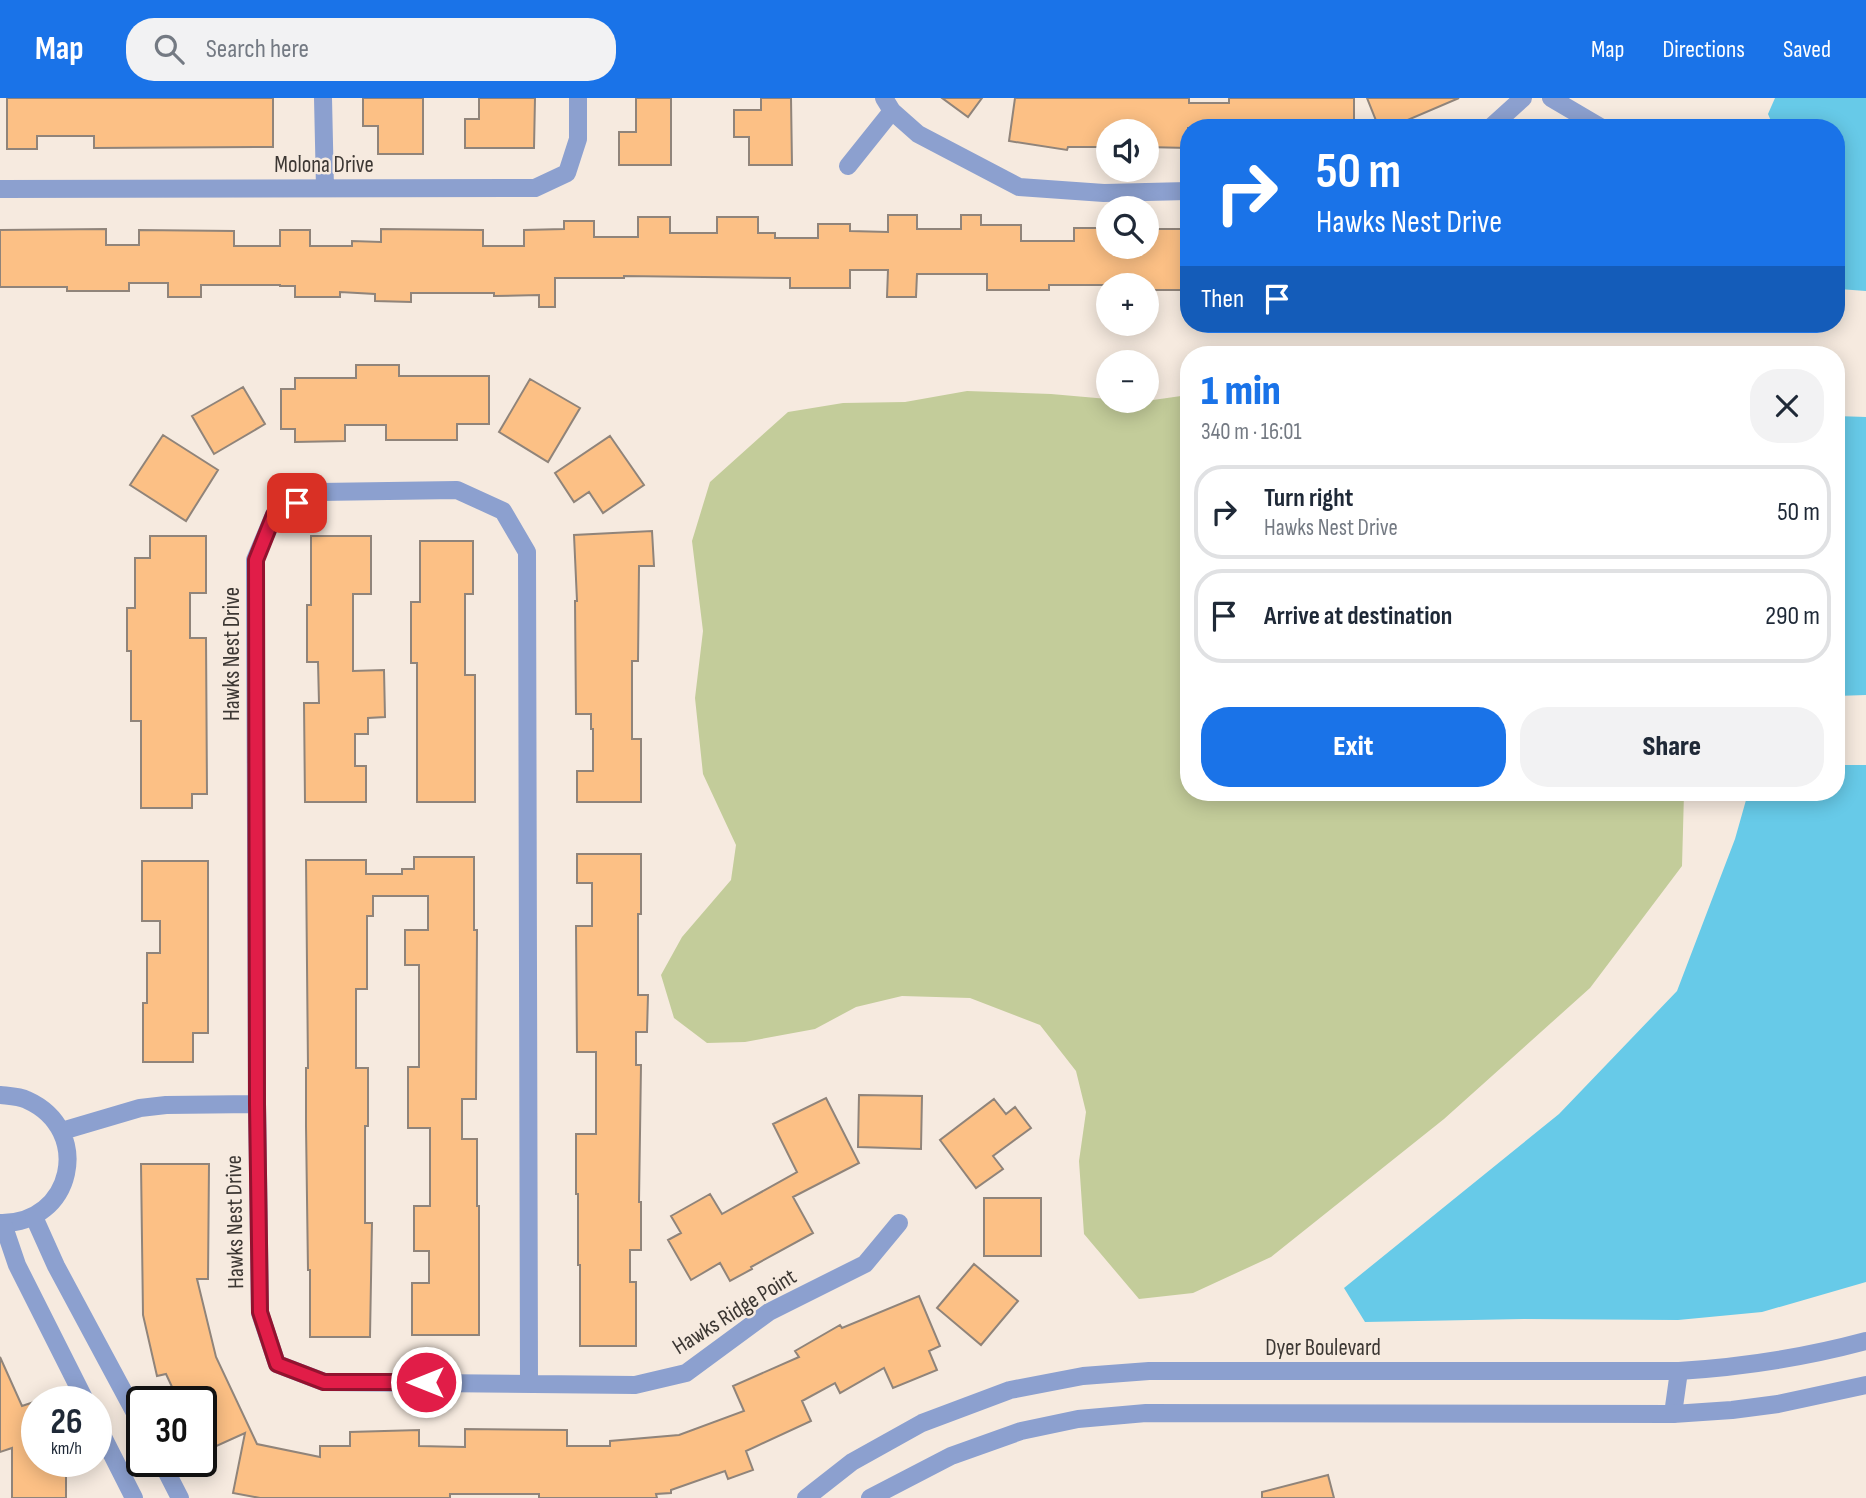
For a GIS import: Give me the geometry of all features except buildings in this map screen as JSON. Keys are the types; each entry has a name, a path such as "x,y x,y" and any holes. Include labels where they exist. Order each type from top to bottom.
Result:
{"street":[{"path":"323,98 325,188"},
{"name":"Molona Drive","path":"0,190 535,188 567,173 578,139 578,98"},
{"path":"1500,119 1523,98"},
{"path":"1551,98 1587,119"},
{"path":"848,166 888,105 918,134 1019,187 1104,193 1180,191"},
{"name":"Hawks Nest Drive","path":"457,490 503,510 527,552 529,1383 324,1382 277,1364 260,1312 256,560 274,515 319,492 457,490"},
{"path":"0,1095 25,1099 46,1111 62,1131 68,1150 68,1170 61,1189 50,1205 34,1217 2,1224 17,1265 78,1386"},
{"path":"62,1131 140,1108 166,1105 257,1104"},
{"path":"34,1217 56,1266 126,1396"},
{"name":"Hawks Ridge Point","path":"529,1383 635,1385 687,1373 769,1312 864,1264 899,1223"},
{"name":"Dyer Boulevard","path":"806,1498 852,1462 922,1423 1010,1390 1083,1376 1150,1371 1679,1371 1783,1361 1866,1341"},
{"path":"1672,1414 1679,1371"},
{"path":"870,1498 951,1456 1021,1431 1078,1419 1146,1413 1672,1414 1778,1404 1866,1385"},
{"path":"112,1455 134,1498"},
{"path":"169,1477 180,1498"}],"green space":[{"path":"967,391 1096,398 1096,413 1159,413 1159,399 1180,396 1180,801 1684,801 1682,866 1590,988 1444,1119 1271,1257 1193,1293 1139,1299 1084,1234 1079,1161 1086,1112 1076,1071 1040,1025 970,998 902,996 856,1007 815,1029 745,1042 707,1043 674,1018 661,975 682,937 731,880 736,845 703,774 695,698 703,631 692,541 710,482 788,412 843,403 905,402"}],"water":[{"path":"1775,98 1866,98 1866,291 1845,289 1845,119 1770,119 1768,114"},
{"path":"1845,416 1866,417 1866,695 1845,696"},
{"path":"1845,765 1866,765 1866,1282 1762,1312 1678,1320 1365,1322 1344,1288 1559,1114 1677,991 1735,839 1746,801 1845,801"}],"route":[{"path":"297,503 274,515 256,560 260,1312 277,1364 324,1382 426,1382"}]}
